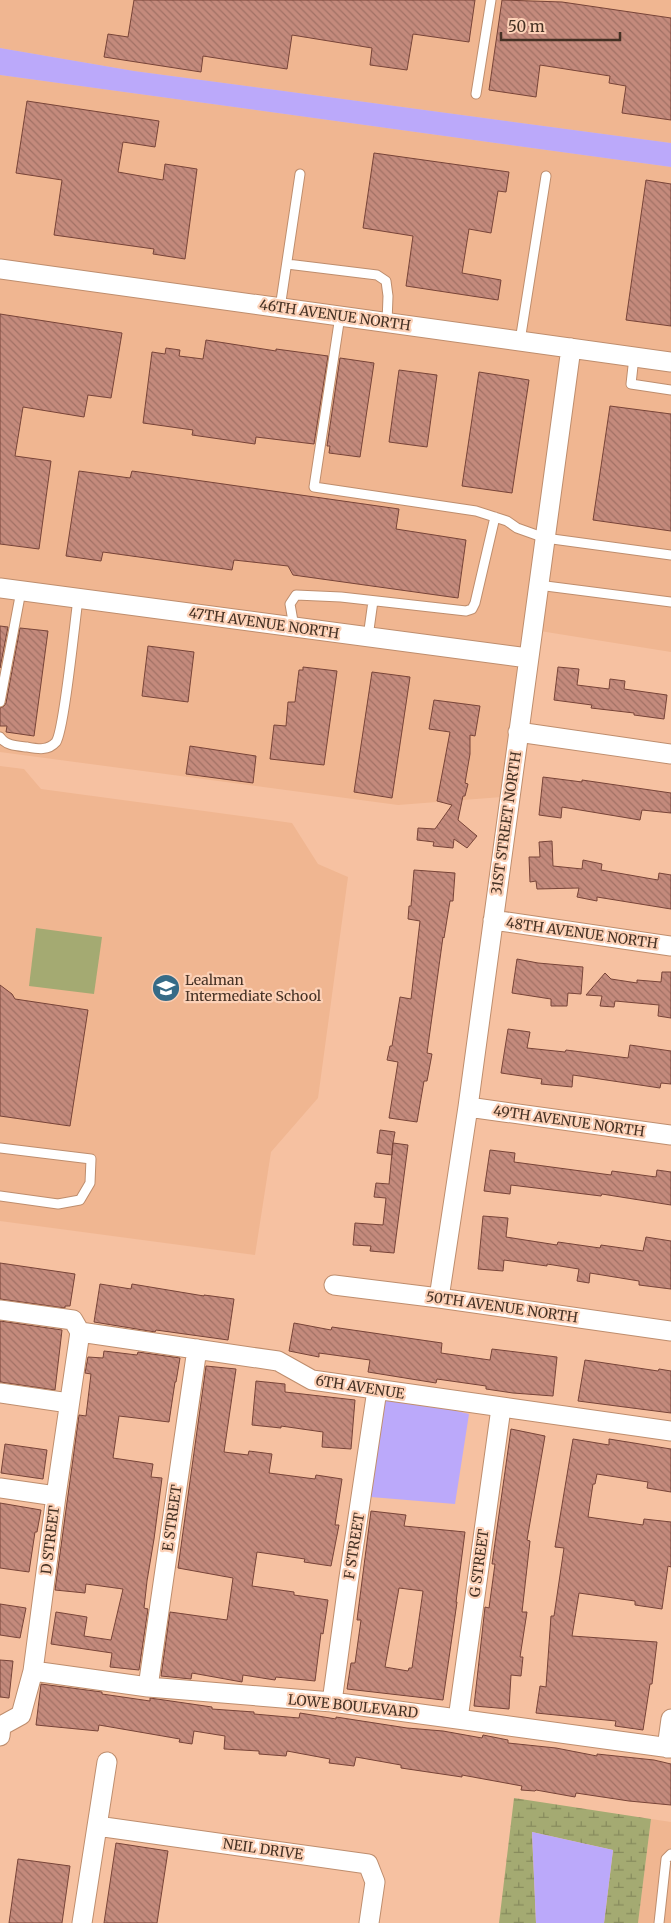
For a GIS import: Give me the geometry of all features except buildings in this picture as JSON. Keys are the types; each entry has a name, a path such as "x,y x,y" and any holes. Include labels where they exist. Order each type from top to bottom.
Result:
{"street":[{"name":"46TH AVENUE NORTH","path":"0,269 671,362"},
{"name":"31ST STREET NORTH","path":"439,1298 468,1106 571,348"},
{"name":"47TH AVENUE NORTH","path":"0,588 528,658"},
{"path":"518,732 671,754"},
{"name":"48TH AVENUE NORTH","path":"493,920 671,946"},
{"name":"49TH AVENUE NORTH","path":"468,1106 671,1135"},
{"name":"50TH AVENUE NORTH","path":"334,1285 439,1298 671,1332"},
{"name":"6TH AVENUE","path":"0,1310 73,1320 80,1332 278,1361 312,1380 671,1431"},
{"name":"D STREET","path":"0,1729 21,1715 33,1671 80,1332"},
{"name":"E STREET","path":"148,1687 197,1349"},
{"name":"F STREET","path":"332,1702 378,1390"},
{"path":"0,1393 69,1402"},
{"name":"G STREET","path":"458,1718 501,1408"},
{"path":"0,1488 56,1496"},
{"name":"LOWE BOULEVARD","path":"33,1671 148,1687 332,1702 669,1748"},
{"path":"669,1748 671,1719"},
{"path":"82,1923 107,1762"},
{"name":"NEIL DRIVE","path":"97,1826 368,1864 375,1882 369,1923"}],"lane":[{"path":"476,94 491,0"},
{"path":"280,308 300,174"},
{"path":"520,341 546,176"},
{"path":"287,264 377,275 386,281 388,296 387,323"},
{"path":"340,316 314,487 476,511 507,521 518,528 545,538 671,555"},
{"path":"634,357 630,384 671,390"},
{"path":"294,627 290,604 296,595 466,611 472,609 496,517"},
{"path":"538,585 671,602"},
{"path":"0,702 21,591"},
{"path":"0,737 3,742 10,745 42,749 48,748 58,739 78,599"},
{"path":"368,637 373,601"},
{"path":"0,1148 91,1159 90,1183 80,1200 58,1204 0,1196"},
{"path":"659,1923 666,1859 671,1854"}],"shaded area":[{"path":"0,0 671,0 671,143 134,71 0,48"},
{"path":"0,48 134,71 671,143 671,167 0,75"},
{"path":"0,75 671,167 671,353 0,260"},
{"path":"0,278 562,356 521,648 0,579"},
{"path":"578,358 671,371 671,652 540,631"},
{"path":"0,598 518,666 502,797 398,805 0,752"},
{"name":"Lealman Intermediate School","path":"0,766 24,769 41,789 292,823 318,864 348,877 318,1098 271,1152 255,1255 0,1221"},
{"path":"384,1393 469,1414 455,1504 371,1497"},
{"path":"651,1819 671,1822 671,1923 638,1923"},
{"path":"532,1832 613,1850 604,1923 536,1923"}],"green space":[{"path":"36,928 102,937 94,994 29,986"},
{"path":"514,1798 651,1819 638,1923 604,1923 613,1850 532,1832 536,1923 499,1923"}],"place":[{"name":"Lealman Intermediate School","path":"166,988"}]}
